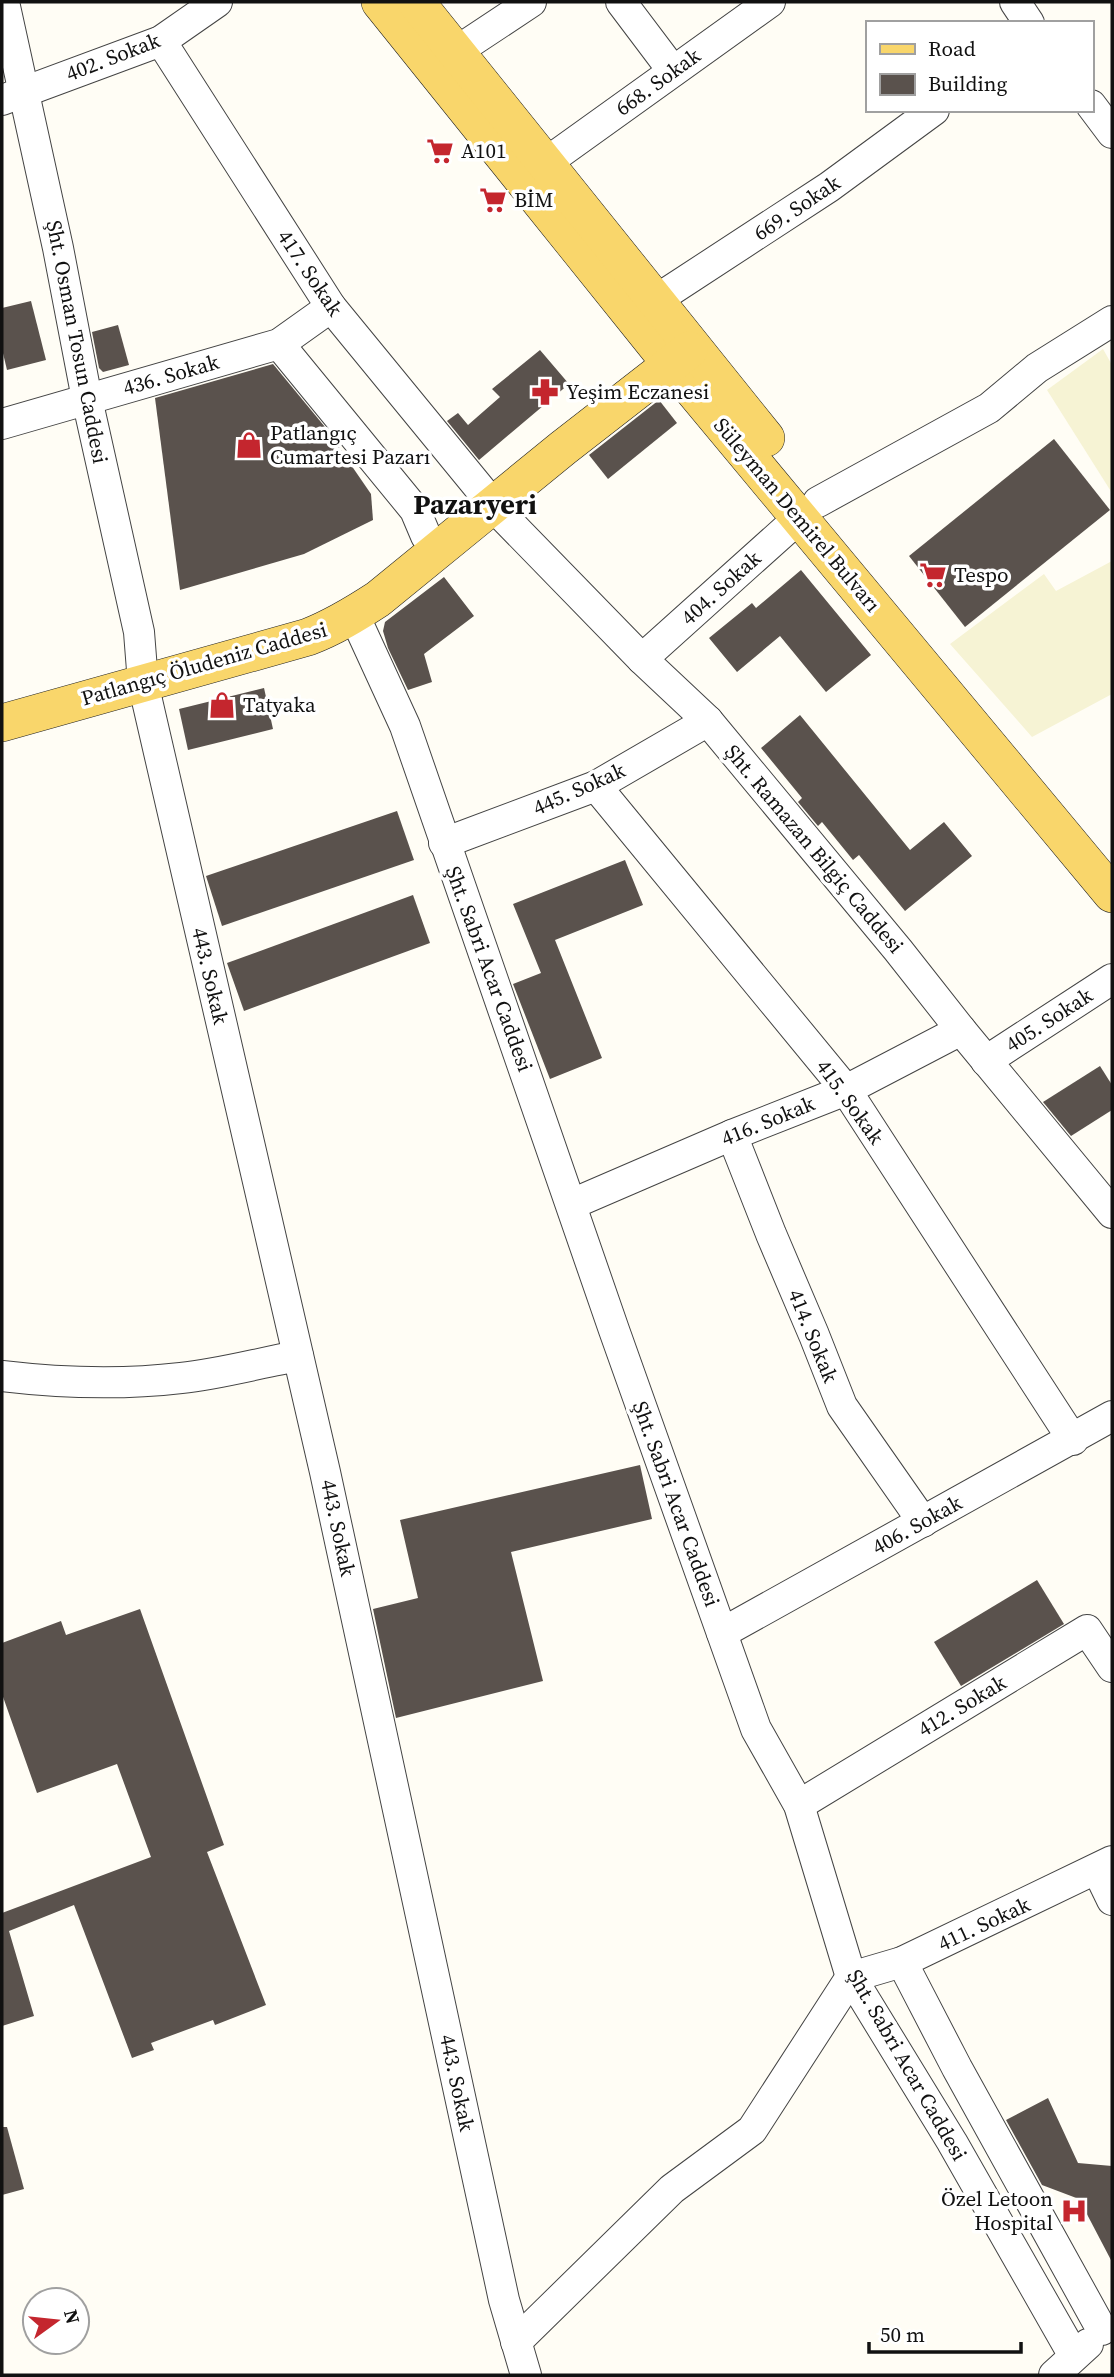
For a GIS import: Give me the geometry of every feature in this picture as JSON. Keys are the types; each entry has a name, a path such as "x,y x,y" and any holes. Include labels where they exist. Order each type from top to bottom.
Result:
{"main road":[{"name":"Süleyman Demirel Bulvarı","path":"380,2 675,347 809,510 1112,894"},
{"name":"Süleyman Demirel Bulvarı","path":"416,2 656,300 675,347"},
{"name":"Patlangıç Öludeniz Caddesi","path":"2,701 308,637 329,629 378,599 487,498 675,347"},
{"name":"Patlangıç Öludeniz Caddesi","path":"2,723 327,606 357,589 426,536 487,498"},
{"name":"Süleyman Demirel Bulvarı","path":"809,510 1112,857"}],"street":[{"name":"Şht. Osman Tosun Caddesi","path":"4,2 13,96 58,248 87,400 139,632 143,672"},
{"name":"402. Sokak","path":"13,96 160,41 185,10 217,2"},
{"path":"457,51 530,2"},
{"path":"621,2 673,71"},
{"name":"668. Sokak","path":"547,163 770,2"},
{"name":"417. Sokak","path":"160,41 331,307 487,498"},
{"path":"1093,108 1112,133"},
{"name":"669. Sokak","path":"656,300 829,187 931,112"},
{"name":"436. Sokak","path":"2,424 279,344 331,307"},
{"name":"404. Sokak","path":"642,659 809,510 989,408 1037,368 1112,321"},
{"path":"279,344 415,510 426,536"},
{"name":"Şht. Ramazan Bilgiç Caddesi","path":"487,498 642,659 708,721 1112,1213"},
{"name":"Şht. Sabri Acar Caddesi","path":"354,615 405,726 614,1330 756,1728 799,1805 851,1977 952,2142 1064,2366"},
{"name":"443. Sokak","path":"143,672 326,1472 504,2300 526,2375"},
{"name":"445. Sokak","path":"444,843 596,786 708,721"},
{"name":"415. Sokak","path":"596,786 845,1090 1073,1440"},
{"name":"405. Sokak","path":"986,1061 1112,979"},
{"name":"416. Sokak","path":"572,1205 732,1135 845,1090 961,1030"},
{"name":"414. Sokak","path":"732,1135 842,1406 923,1522"},
{"path":"2,1376 51,1382 181,1378 298,1356"},
{"name":"406. Sokak","path":"722,1633 1112,1416"},
{"name":"412. Sokak","path":"799,1805 1087,1630 1112,1667"},
{"path":"1105,1865 1112,1900"},
{"name":"411. Sokak","path":"851,1977 902,1962 1105,1865"},
{"path":"902,1962 949,2054 1107,2327 1064,2366"},
{"path":"516,2342 672,2189 752,2130 851,1977"}],"shaded area":[{"path":"1103,349 1112,365 1112,493 1047,390"},
{"path":"1112,561 1112,694 1032,737 950,644 1044,574 1056,591"}],"building":[{"path":"31,301 46,360 7,370 2,349 2,308"},
{"path":"118,325 129,365 103,372 99,368 92,332"},
{"path":"540,350 569,384 479,460 447,421 458,413 468,425 500,397 492,389"},
{"name":"Patlangıç Cumartesi Pazarı","path":"273,364 325,427 371,494 373,520 304,554 180,590 155,398"},
{"path":"659,400 677,423 608,479 589,455"},
{"path":"1054,439 1110,510 965,627 909,556"},
{"path":"801,570 871,655 826,692 780,636 737,672 709,638 752,603 756,608"},
{"path":"444,577 474,616 424,654 432,682 408,690 388,648 383,631 385,622"},
{"path":"264,688 273,729 188,750 179,709"},
{"path":"800,715 910,850 944,822 972,856 905,911 859,855 853,860 822,822 818,826 798,802 802,798 761,748"},
{"path":"397,811 414,860 222,926 206,876"},
{"path":"625,860 643,905 555,940 602,1058 550,1079 513,984 541,973 513,904"},
{"path":"413,895 430,943 244,1011 227,963"},
{"path":"1100,1066 1112,1085 1112,1110 1071,1136 1043,1102"},
{"path":"640,1465 652,1519 511,1552 543,1681 396,1718 373,1609 418,1598 400,1520"},
{"path":"1037,1580 1064,1624 961,1686 934,1642"},
{"path":"140,1609 224,1845 207,1852 266,2005 215,2025 213,2020 151,2043 154,2050 132,2058 74,1905 9,1931 34,2016 2,2026 2,1913 151,1857 117,1764 37,1793 2,1694 2,1643 61,1621 66,1635"},
{"path":"1048,2098 1078,2163 1112,2166 1112,2262 1079,2199 1042,2185 1006,2120"},
{"path":"2,2127 7,2127 24,2189 2,2195"}],"place":[{"name":"A101","path":"440,151"},
{"name":"BİM","path":"493,200"},
{"name":"Yeşim Eczanesi","path":"545,392"},
{"name":"Patlangıç Cumartesi Pazarı","path":"249,445"},
{"name":"Tespo","path":"933,575"},
{"name":"Tatyaka","path":"222,705"},
{"name":"Özel Letoon Hospital","path":"1074,2211"}],"district":[{"name":"Pazaryeri","path":"475,504"}]}
